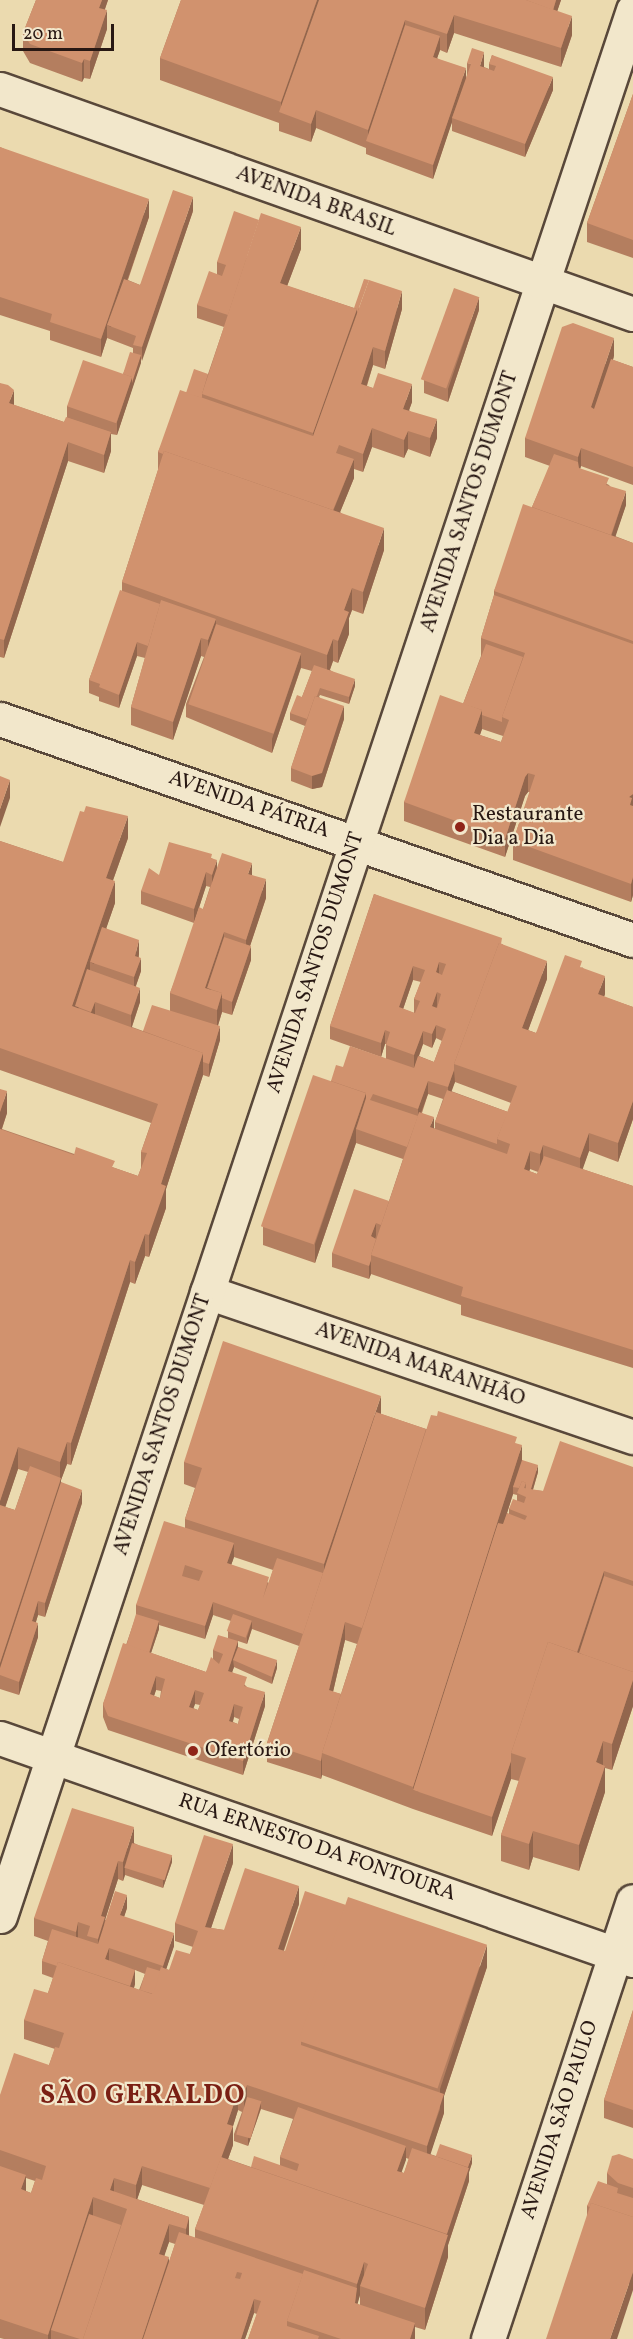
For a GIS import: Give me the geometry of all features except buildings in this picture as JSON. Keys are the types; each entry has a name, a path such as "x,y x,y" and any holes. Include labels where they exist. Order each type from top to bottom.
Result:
{"street":[{"name":"AVENIDA SANTOS DUMONT","path":"0,1916 633,10"},
{"name":"AVENIDA BRASIL","path":"0,89 633,315"},
{"name":"AVENIDA PÁTRIA","path":"0,719 633,940"},
{"name":"AVENIDA MARANHÃO","path":"207,1292 633,1437"},
{"name":"RUA ERNESTO DA FONTOURA","path":"0,1738 624,1957"},
{"name":"AVENIDA SÃO PAULO","path":"488,2339 624,1957 633,1901"}],"place":[{"name":"Restaurante Dia a Dia","path":"460,827"},
{"name":"Ofertório","path":"193,1751"}],"district":[{"name":"SÃO GERALDO","path":"143,2097"}]}
